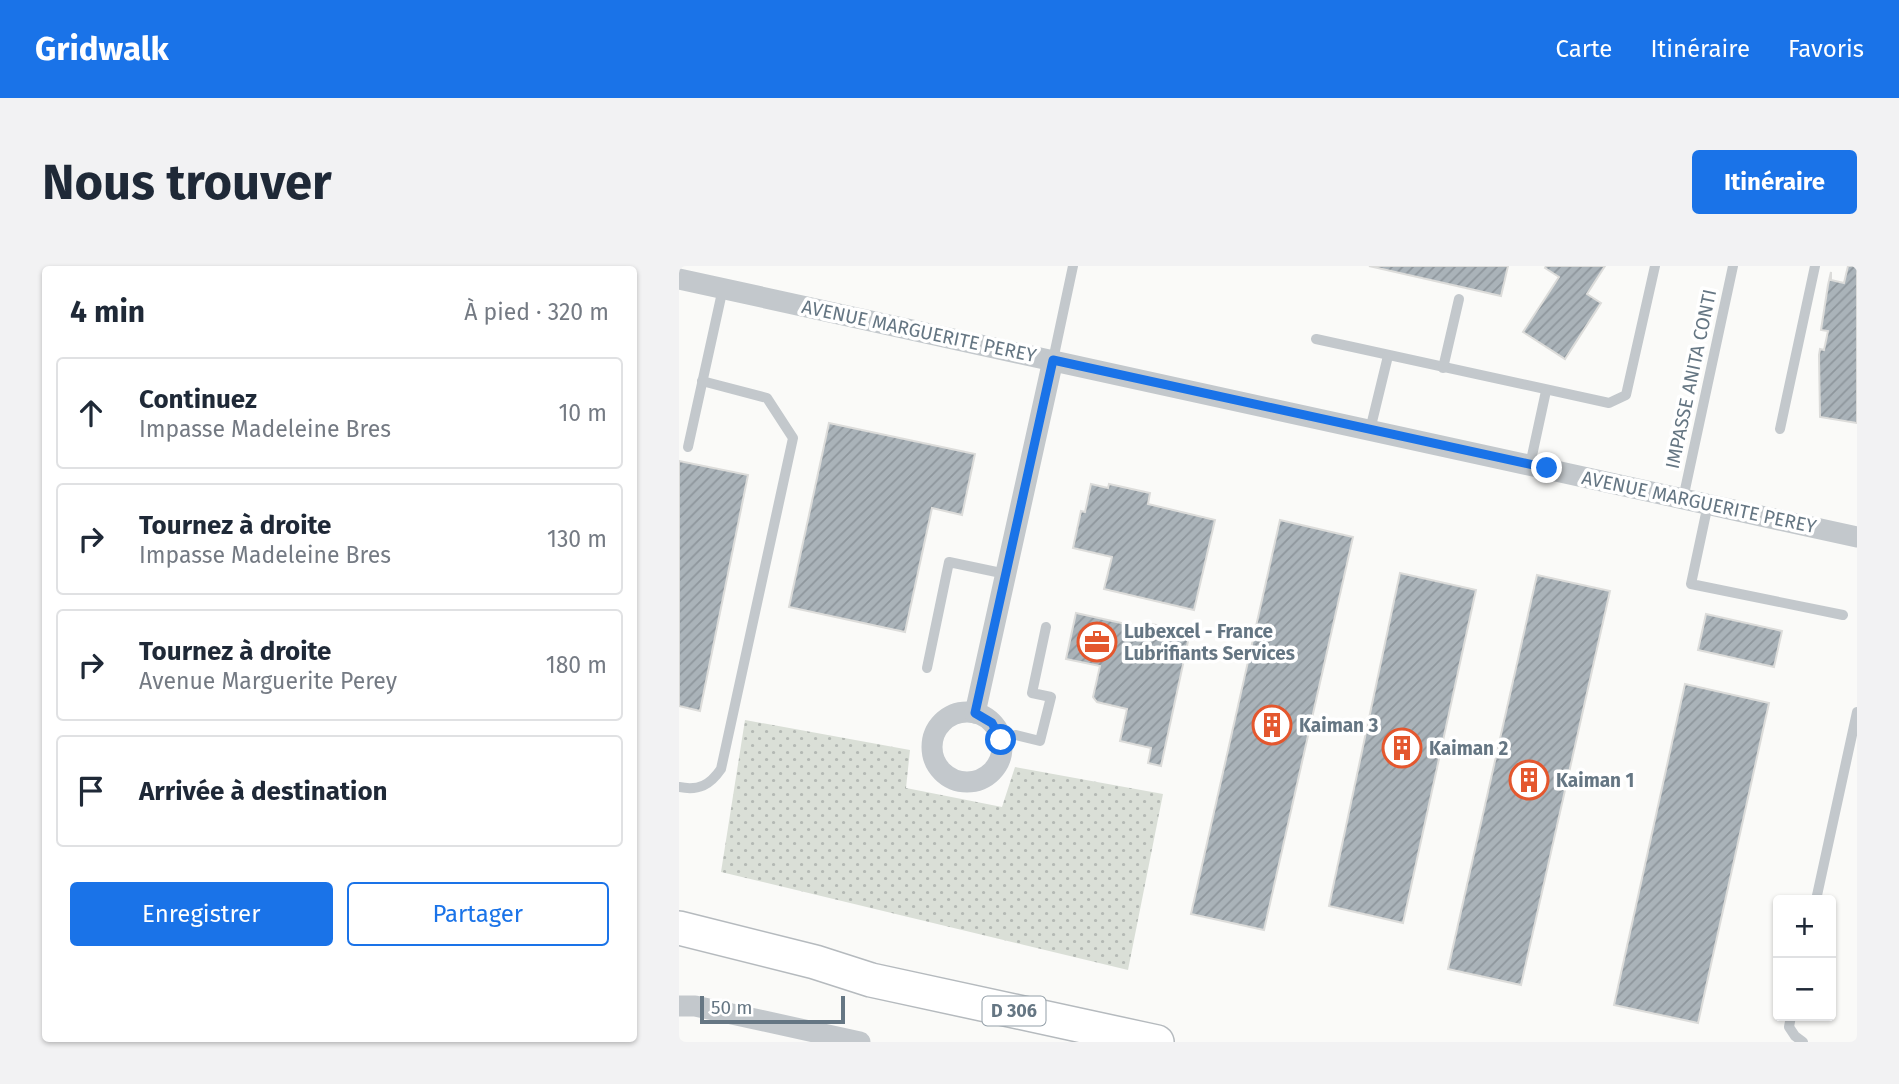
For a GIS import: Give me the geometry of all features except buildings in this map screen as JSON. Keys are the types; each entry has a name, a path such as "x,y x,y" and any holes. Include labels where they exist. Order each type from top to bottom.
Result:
{"main road":[{"name":"D 306","path":"679,928 815,962 871,980 1157,1042"},
{"name":"D 306","path":"679,952 810,974 871,980"}],"street":[{"name":"AVENUE MARGUERITE PEREY","path":"679,279 1857,537"},
{"path":"975,713 1053,360"},
{"path":"965,712 975,713 992,723 1001,740 999,760 987,775 979,780 959,781 942,772 933,754 934,735 946,719 965,712"},
{"path":"679,1006 695,1006 860,1042"}],"lane":[{"path":"1053,360 1073,266"},
{"path":"1316,339 1609,403 1626,395 1655,266"},
{"name":"IMPASSE ANITA CONTI","path":"1683,499 1733,266"},
{"path":"1780,429 1815,266"},
{"path":"688,447 723,288"},
{"path":"1443,368 1459,299"},
{"path":"1370,430 1388,356"},
{"path":"679,787 700,788 712,782 721,769 793,438 767,398 702,381"},
{"path":"1530,465 1546,391"},
{"path":"1708,504 1691,584 1843,615"},
{"path":"927,668 949,562 1006,575"},
{"path":"1001,740 1016,735 1040,741 1051,697 1032,693 1046,627"},
{"path":"1817,895 1857,712"},
{"path":"1790,1021 1789,1027 1795,1036 1804,1042"}],"shaded area":[{"path":"745,720 910,750 906,788 1002,807 1015,767 1163,794 1128,970 721,872"}],"place":[{"name":"Lubexcel - France Lubrifiants Services","path":"1097,642"},
{"name":"Kaiman 3","path":"1272,725"},
{"name":"Kaiman 2","path":"1402,748"},
{"name":"Kaiman 1","path":"1529,780"}],"route":[{"path":"1001,740 992,723 975,713 1053,360 1547,468"}]}
